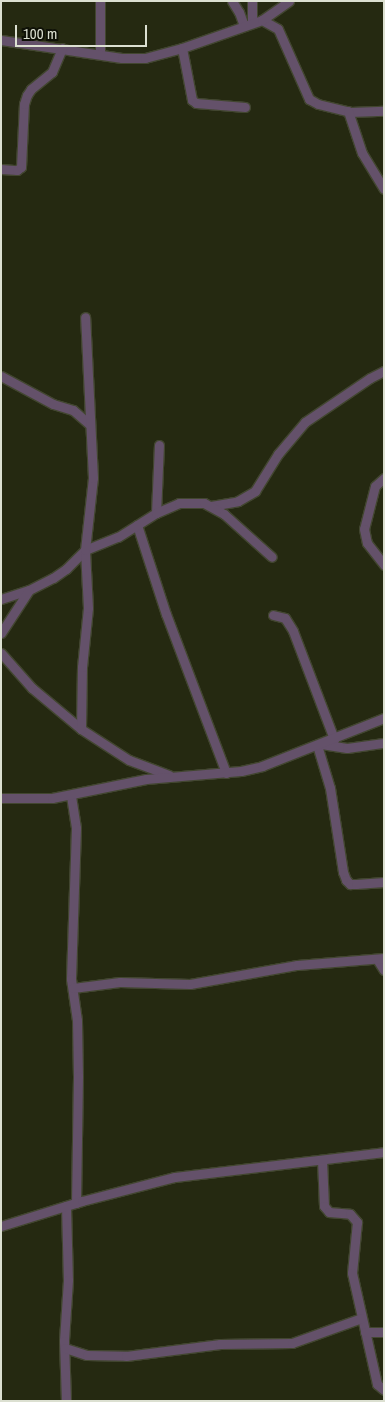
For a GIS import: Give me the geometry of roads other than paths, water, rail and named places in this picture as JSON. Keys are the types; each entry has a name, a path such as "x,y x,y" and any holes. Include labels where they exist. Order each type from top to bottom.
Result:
{"street":[{"path":"100,1 100,54"},
{"path":"232,1 248,24"},
{"path":"248,24 252,1"},
{"path":"1,40 122,58 146,58 182,48 262,20 289,1"},
{"path":"262,20 278,28 309,99 318,104 348,111 384,111"},
{"path":"1,169 17,170 21,167 24,104 31,89 52,72 62,48"},
{"path":"182,48 192,100 196,103 245,107"},
{"path":"348,111 362,153 384,189"},
{"path":"81,729 82,668 88,608 85,550 93,478 85,318"},
{"path":"210,506 238,501 255,491 278,454 305,422 370,378 384,372"},
{"path":"1,376 54,404 73,410 90,424"},
{"path":"156,514 158,446"},
{"path":"384,478 374,486 364,529 367,543 384,565"},
{"path":"1,600 29,590 66,569 85,550 118,537 156,514 179,504 204,503 210,506 224,514 272,557"},
{"path":"137,525 166,614 226,774"},
{"path":"1,633 29,590"},
{"path":"274,615 285,618 293,631 334,739"},
{"path":"1,653 32,688 81,729 129,760 172,776"},
{"path":"1,798 71,796 146,779 226,774 262,766 384,718"},
{"path":"319,744 347,748 384,743"},
{"path":"319,744 330,788 343,872 346,880 350,884 384,882"},
{"path":"71,796 76,828 72,919 73,988 77,1020 78,1067 76,1203"},
{"path":"73,988 120,982 190,984 297,965 380,959 384,970"},
{"path":"1,1226 76,1203 175,1177 384,1152"},
{"path":"322,1160 324,1206 329,1212 350,1214 357,1222 352,1273 377,1384 384,1390"},
{"path":"66,1206 68,1280 65,1348 66,1401"},
{"path":"65,1348 87,1355 126,1356 220,1344 292,1343 362,1318"},
{"path":"366,1332 384,1332"}]}
